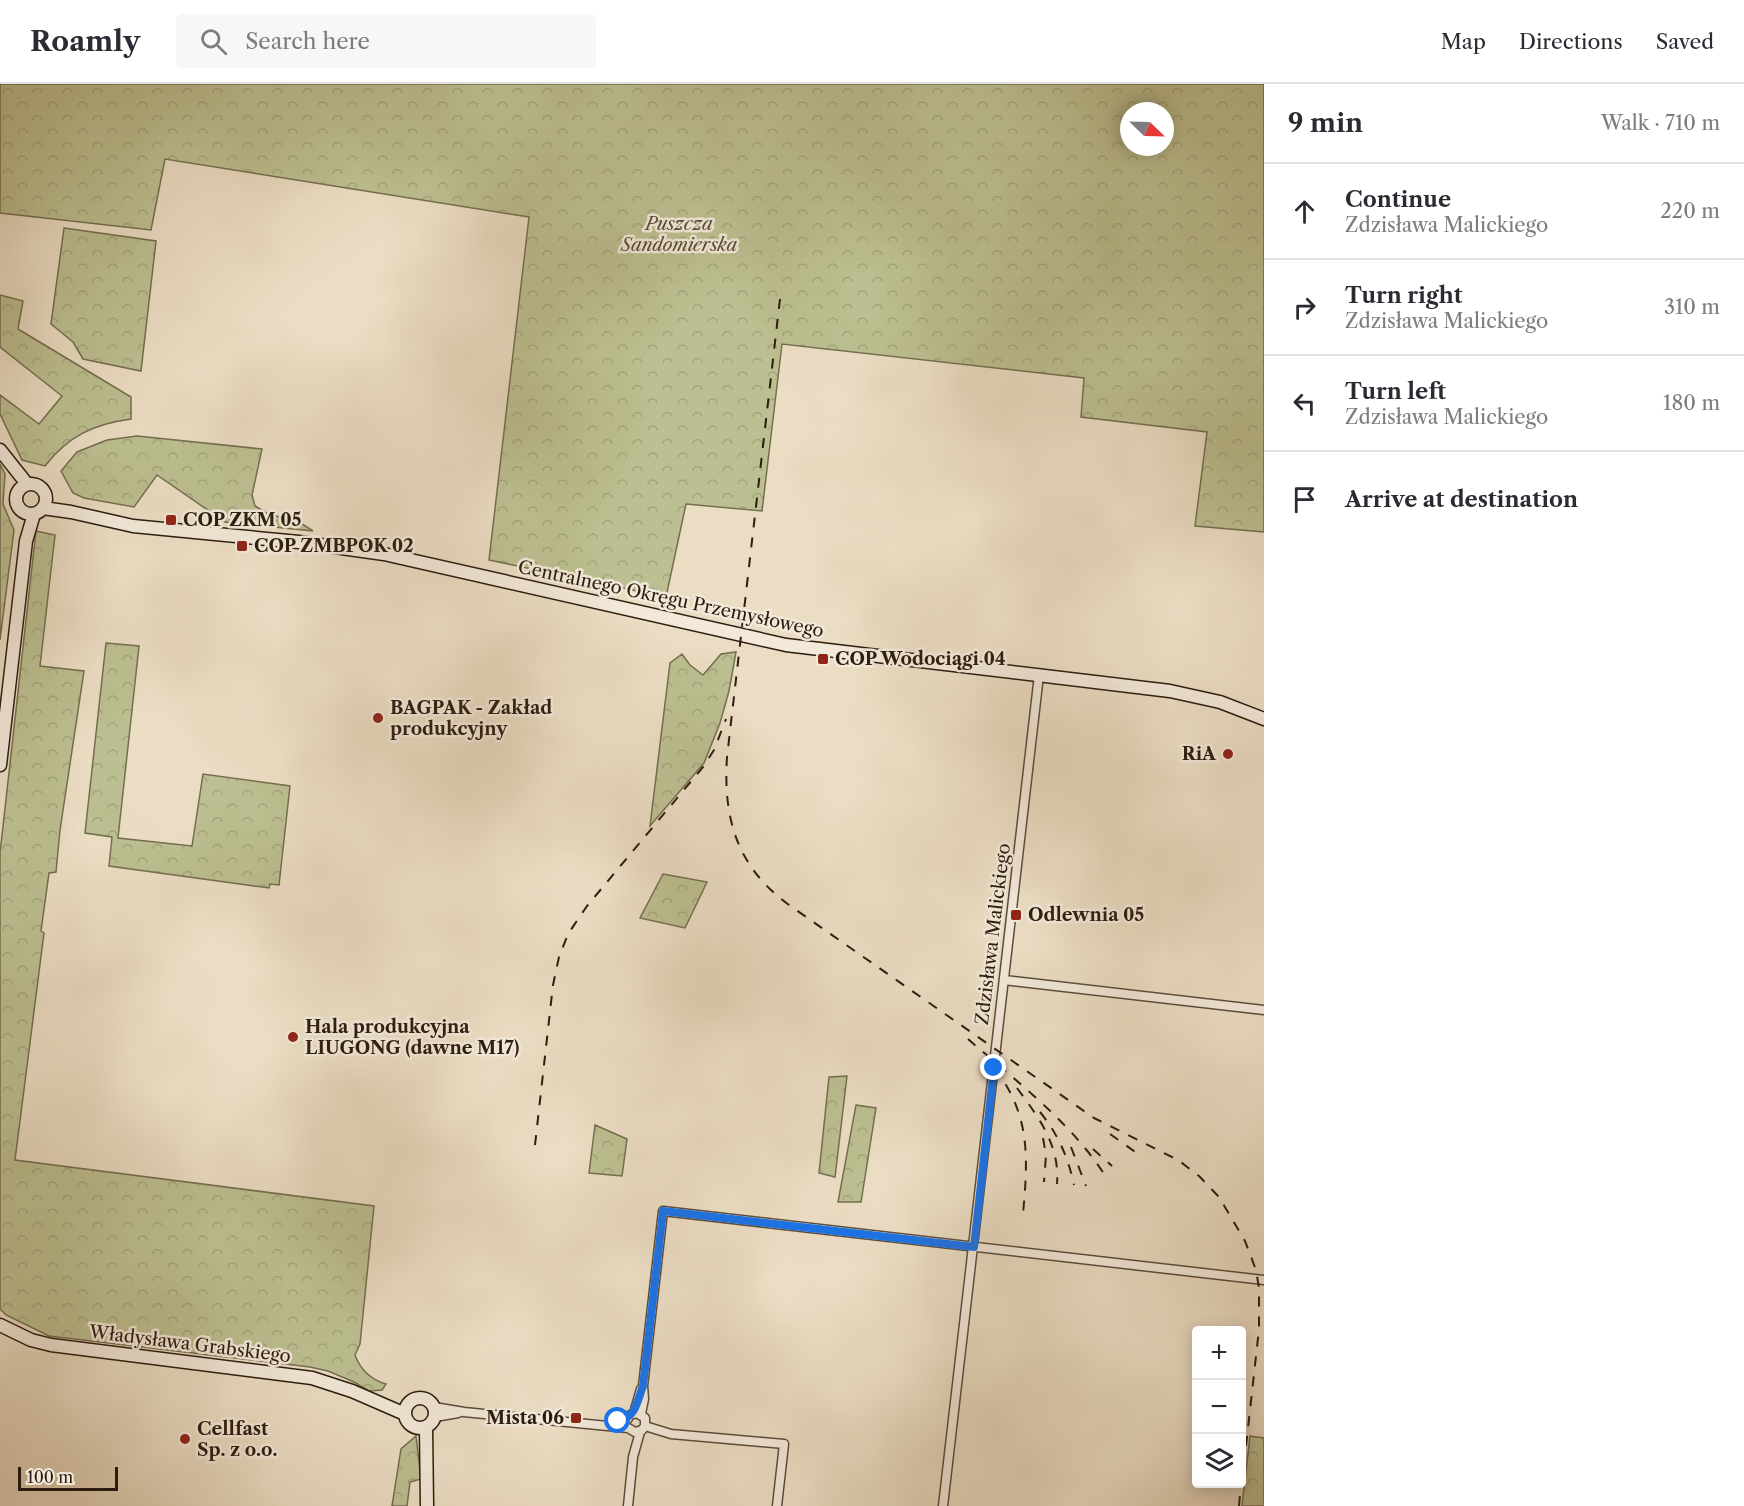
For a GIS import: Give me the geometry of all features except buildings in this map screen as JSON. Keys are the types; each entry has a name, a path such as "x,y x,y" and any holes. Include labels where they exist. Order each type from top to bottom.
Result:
{"street":[{"path":"0,450 23,486"},
{"path":"0,765 26,541 37,508 40,486 23,486 17,493 16,502 37,508"},
{"name":"Centralnego Okręgu Przemysłowego","path":"37,508 71,512 133,526 298,542 384,554 783,645 1170,691 1220,702 1264,718"},
{"name":"Zdzisława Malickiego","path":"943,1506 1040,675"},
{"path":"1004,980 1264,1010"},
{"path":"628,1506 634,1427 643,1386 663,1211 1264,1280"},
{"name":"Władysława Grabskiego","path":"0,1324 31,1340 51,1345 298,1375 329,1382 376,1401 406,1409"},
{"path":"422,1427 409,1423 406,1409 414,1399 424,1398 434,1412"},
{"path":"434,1412 519,1413 634,1427 671,1434 784,1444 777,1506"},
{"path":"427,1506 422,1427 434,1412"},
{"path":"634,1427 646,1420 638,1413"}],"green space":[{"name":"Puszcza Sandomierska","path":"0,84 1264,84 1264,532 1195,526 1207,432 1081,417 1084,378 782,344 762,511 686,504 666,597 489,560 529,217 165,159 151,230 0,213"},
{"path":"64,228 156,241 141,371 83,359 73,342 51,324"},
{"path":"0,295 23,301 18,329 131,397 131,419 105,424 83,433 63,447 45,466 22,460 0,414 0,395 39,424 62,396 0,347"},
{"path":"137,436 262,449 252,495 255,506 270,515 296,520 313,531 225,522 157,475 134,507 84,498 73,493 61,471 77,452 107,440"},
{"path":"0,464 5,474 3,504 14,530 0,640"},
{"path":"36,531 55,535 40,666 84,671 60,830 56,872 49,873 41,931 44,933 15,1160 374,1206 360,1344 355,1355 367,1373 386,1384 382,1390 369,1391 328,1371 310,1367 49,1336 6,1315 0,1309 0,853"},
{"path":"106,643 139,646 118,838 192,846 203,774 290,786 279,885 270,884 269,888 109,866 112,837 85,833"},
{"path":"736,652 720,723 704,763 650,826 670,663 682,654 690,665 703,675 721,654"},
{"path":"663,874 707,882 685,928 640,918"},
{"path":"847,1076 835,1177 819,1173 829,1077"},
{"path":"856,1105 876,1108 861,1202 838,1202"},
{"path":"595,1125 627,1139 622,1176 589,1173"},
{"path":"416,1436 421,1479 410,1482 407,1506 392,1506 401,1449"},
{"path":"1250,1436 1264,1438 1264,1506 1242,1506 1244,1488 1246,1488"}],"railway":[{"path":"780,299 727,757 728,801 737,840 745,858 757,875 789,905 1094,1118 1178,1160 1199,1176 1219,1197 1245,1241 1256,1270 1259,1288 1259,1329 1246,1446"},
{"path":"535,1145 553,985 559,957 568,934 587,906 703,767 714,750 726,719"},
{"path":"968,1039 1060,1121 1093,1158 1106,1177"},
{"path":"994,1068 1015,1102 1021,1120 1026,1156 1023,1214"},
{"path":"1017,1088 1040,1121 1051,1144 1057,1170 1057,1184"},
{"path":"1040,1112 1062,1146 1074,1185"},
{"path":"1110,1134 1141,1156"},
{"path":"1043,1138 1046,1155 1044,1182"},
{"path":"1071,1147 1086,1186"},
{"path":"1093,1149 1112,1166"},
{"path":"1239,1506 1241,1488"}],"place":[{"name":"COP ZKM 05","path":"171,520"},
{"name":"COP ZMBPOK 02","path":"242,546"},
{"name":"COP Wodociągi 04","path":"823,659"},
{"name":"BAGPAK - Zakład produkcyjny","path":"378,718"},
{"name":"RiA","path":"1228,754"},
{"name":"Odlewnia 05","path":"1016,915"},
{"name":"Hala produkcyjna LIUGONG (dawne M17)","path":"293,1037"},
{"name":"Mista 06","path":"576,1418"},
{"name":"Cellfast Sp. z o.o.","path":"185,1439"}],"route":[{"path":"618,1421 627,1420 634,1413 643,1386 663,1211 974,1247 994,1068"}]}
